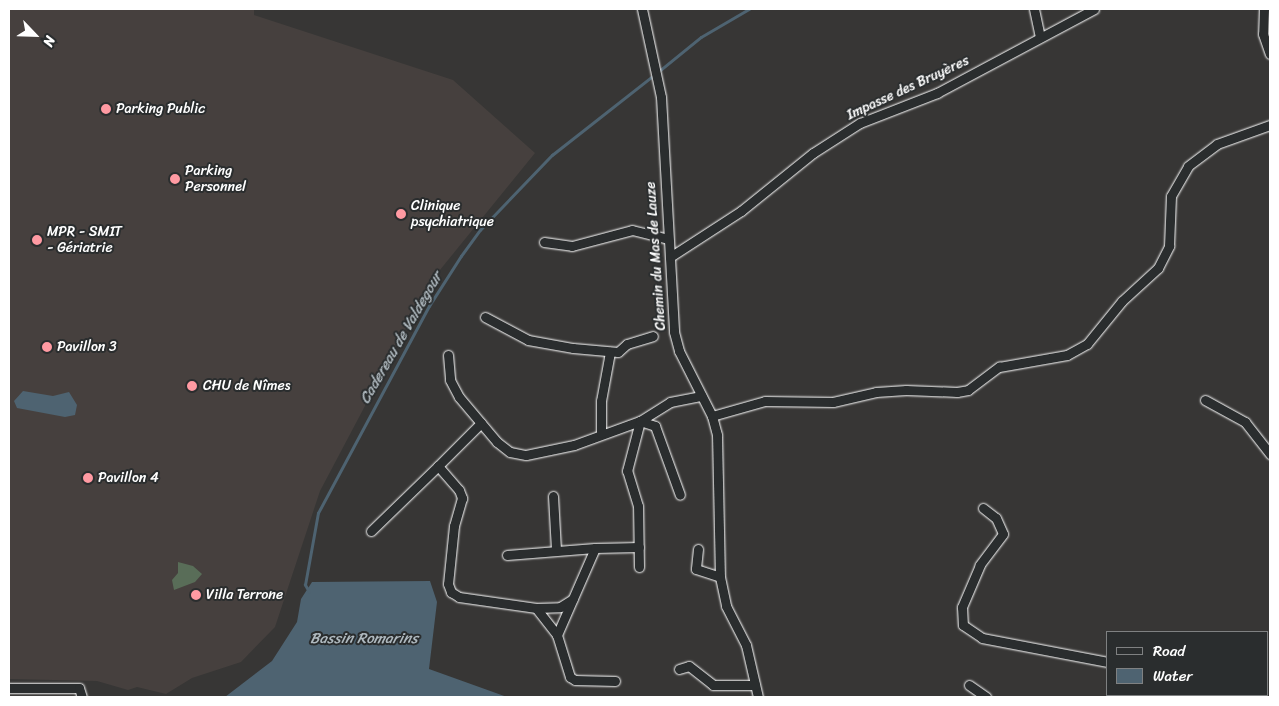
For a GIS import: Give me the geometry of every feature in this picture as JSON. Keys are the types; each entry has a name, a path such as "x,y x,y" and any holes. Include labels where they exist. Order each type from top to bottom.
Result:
{"street":[{"name":"Chemin du Mas de Lauze","path":"642,9 658,80 674,332 679,351 712,416 719,454 720,577 726,606 746,645 758,697"},
{"path":"1034,9 1040,37"},
{"name":"Impasse des Bruyères","path":"670,257 740,211 813,153 860,124 937,93 1094,9"},
{"path":"1264,9 1263,34 1270,54"},
{"path":"712,416 765,401 833,402 876,392 906,390 957,392 968,390 999,367 1067,355 1087,344 1122,301 1158,268 1169,246 1171,196 1188,166 1218,144 1270,125"},
{"path":"544,242 572,246 632,230 668,239"},
{"path":"485,318 535,342 610,352 618,352 627,344 653,336"},
{"path":"600,433 601,401 610,352"},
{"path":"448,355 450,380 459,398 510,452 526,455 574,445 600,433 640,421 670,402 702,396"},
{"path":"1205,400 1245,422 1270,454"},
{"path":"640,421 655,426 680,496"},
{"path":"639,567 638,506 627,471 640,421"},
{"path":"371,532 481,423"},
{"path":"438,466 459,490 462,498 454,526 448,584 451,592 459,597 536,608 560,607 573,599"},
{"path":"553,496 556,549"},
{"path":"983,508 996,518 1003,534 987,552 976,574 962,607 963,625 982,638 1106,662"},
{"path":"507,555 556,549 639,547"},
{"path":"557,635 595,548"},
{"path":"698,549 696,569 720,577"},
{"path":"536,608 557,635 570,677 575,680 615,681"},
{"path":"679,669 689,666 713,686 755,685"},
{"path":"969,685 986,697"},
{"path":"9,688 79,688 82,697"}],"shaded area":[{"name":"CHU de Nîmes","path":"9,9 254,9 254,15 453,80 535,153 431,281 320,491 275,627 241,662 192,678 166,694 137,687 128,690 97,681 9,679"}],"green space":[{"path":"178,562 193,566 202,574 195,582 174,590 172,580 178,573"}],"water":[{"path":"23,391 53,396 69,392 77,405 75,415 65,417 17,408 14,401"},
{"name":"Bassin Romarins","path":"430,581 437,602 429,669 507,697 225,697 272,661 297,622 301,599 312,582"}],"waterway":[{"name":"Cadereau de Valdegour","path":"658,72 701,37 749,9"},
{"name":"Cadereau de Valdegour","path":"309,592 305,585 318,513 429,306 461,256 480,230 552,155 654,75"}],"place":[{"name":"Parking Public","path":"106,109"},
{"name":"Parking Personnel","path":"175,179"},
{"name":"Clinique psychiatrique","path":"401,214"},
{"name":"MPR - SMIT - Gériatrie","path":"37,240"},
{"name":"Pavillon 3","path":"47,347"},
{"name":"CHU de Nîmes","path":"192,386"},
{"name":"Pavillon 4","path":"88,478"},
{"name":"Villa Terrone","path":"196,595"}]}
